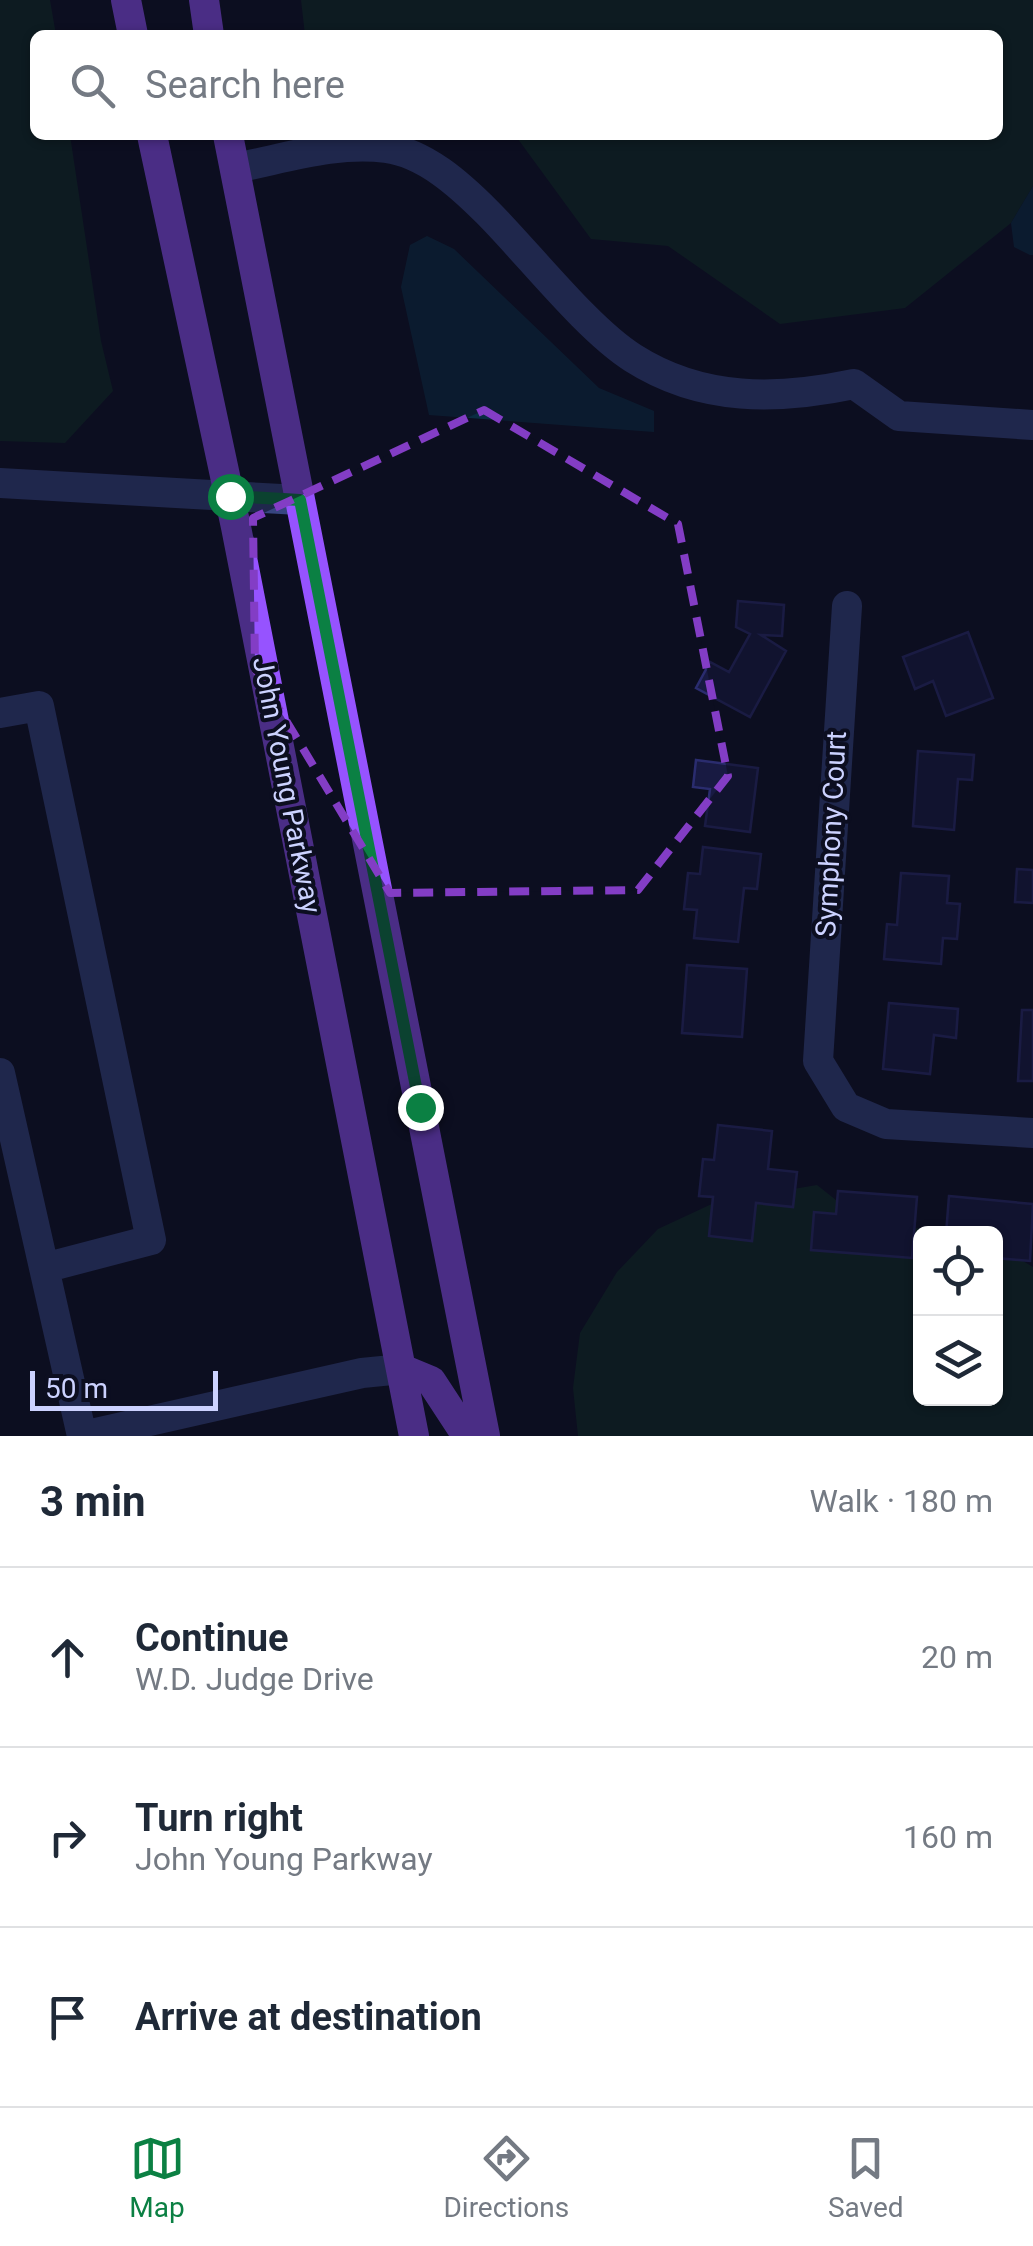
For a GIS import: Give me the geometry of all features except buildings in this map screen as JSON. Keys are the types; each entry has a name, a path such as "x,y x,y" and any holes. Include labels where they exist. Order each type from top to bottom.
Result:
{"main road":[{"path":"126,0 132,30"},
{"path":"204,0 208,30"},
{"name":"John Young Parkway","path":"153,140 230,496 414,1436"},
{"path":"229,140 485,1436"},
{"path":"402,1369 430,1381 467,1436"}],"street":[{"path":"235,168 354,146 390,148 459,184 600,331 632,358 680,380 736,394 792,397 854,384 899,416 1033,425"},
{"path":"0,483 300,500"},
{"name":"Symphony Court","path":"847,606 818,1061 846,1108 886,1124 1033,1133"},
{"path":"0,713 39,706 152,1240 44,1268"},
{"path":"0,1073 82,1436 362,1373 402,1369"}],"highlighted area":[{"path":"484,410 678,524 728,776 638,890 390,893 255,669 253,518"}],"green space":[{"path":"0,0 50,0 55,30 30,30 30,140 71,140 101,341 113,391 65,443 0,441"},
{"path":"301,0 1033,0 1033,186 1011,223 905,308 780,324 668,246 591,239 519,140 1003,140 1003,30 304,30"},
{"path":"817,1185 860,1219 913,1228 913,1406 1003,1406 1003,1249 1033,1267 1033,1436 578,1436 573,1388 580,1333 617,1272 658,1229 716,1202"}],"water":[{"path":"1033,186 1030,255 1014,247 1011,223"},
{"path":"427,236 454,249 599,388 654,411 654,432 429,415 401,287 410,245"}],"route":[{"path":"230,496 300,500 420,1107"}]}
